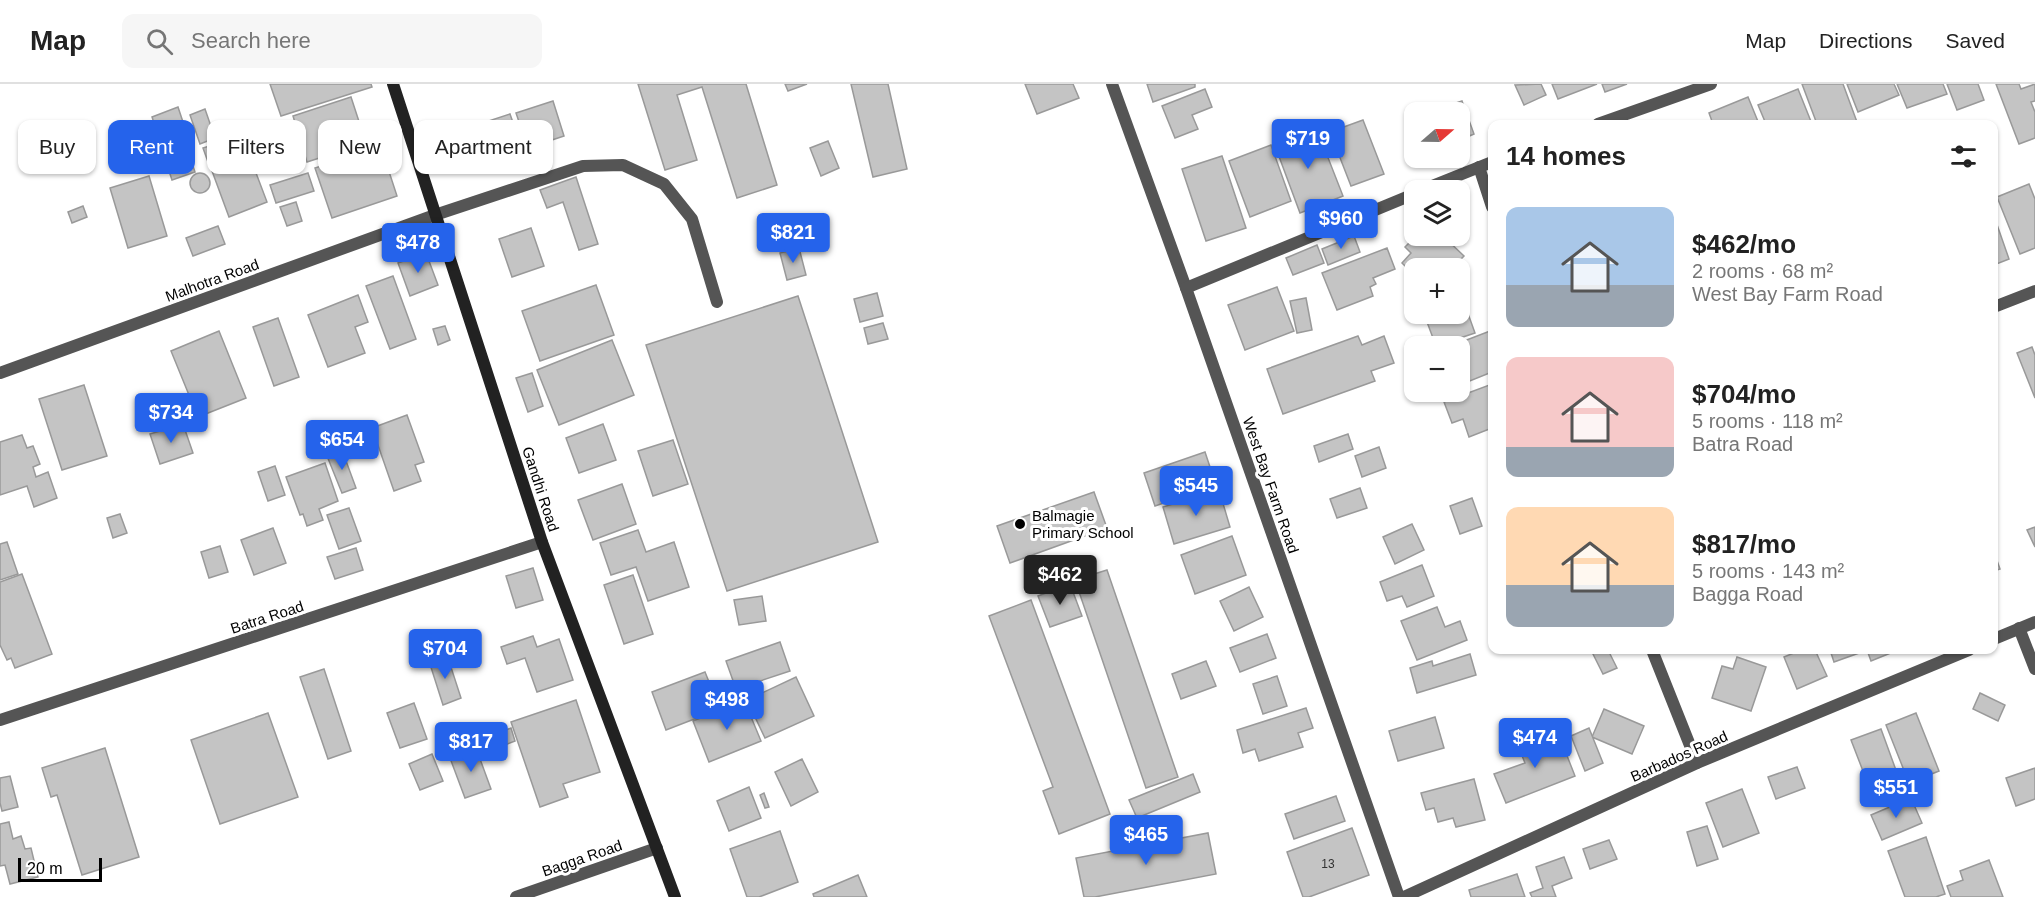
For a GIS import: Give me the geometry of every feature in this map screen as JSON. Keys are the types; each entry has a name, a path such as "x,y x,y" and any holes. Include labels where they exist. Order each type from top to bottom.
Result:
{"street":[{"name":"Gandhi Road","path":"393,84 543,542 675,897"},
{"name":"West Bay Farm Road","path":"1112,84 1402,897"},
{"path":"1609,120 1710,84"},
{"path":"1447,180 1488,164"},
{"name":"Malhotra Road","path":"0,373 435,215 583,166 623,165 664,184 692,219 717,303"},
{"path":"1479,167 1488,195"},
{"path":"1186,288 1404,198"},
{"path":"1998,305 2035,291"},
{"name":"Batra Road","path":"0,720 543,542"},
{"path":"1998,637 2035,622"},
{"path":"2019,628 2035,669"},
{"path":"1654,654 1696,763"},
{"name":"Barbados Road","path":"1402,897 1696,763 1959,654"},
{"name":"Bagga Road","path":"516,897 657,848"}],"building":[{"path":"270,84 371,84 372,87 281,116"},
{"path":"638,84 746,84 777,185 737,198 702,87 677,95 697,160 665,170"},
{"path":"785,84 807,84 788,91"},
{"path":"851,84 888,84 907,169 873,177"},
{"path":"1025,84 1073,84 1079,98 1037,114"},
{"path":"1147,84 1195,84 1195,87 1153,102"},
{"path":"1541,84 1546,95 1524,105 1515,85"},
{"path":"1552,84 1597,84 1558,99"},
{"path":"1602,84 1627,84 1605,92"},
{"path":"1802,84 1843,84 1856,120 1816,120"},
{"path":"1847,84 1894,84 1899,95 1858,112"},
{"path":"1897,84 1943,84 1947,94 1907,108"},
{"path":"1947,84 1978,84 1984,100 1957,110"},
{"path":"1996,84 2019,84 2021,89 2035,84 2035,101 2031,102 2035,112 2035,138 2019,144"},
{"path":"1205,89 1212,107 1192,115 1198,129 1175,138 1162,106"},
{"path":"1798,89 1810,120 1764,120 1758,105"},
{"path":"351,97 358,120 318,120 318,158 307,162 306,120 294,120 293,116"},
{"path":"1748,97 1757,120 1712,120 1709,113"},
{"path":"553,101 564,136 553,140 553,120 518,120 516,113"},
{"path":"178,107 182,120 153,120 152,117"},
{"path":"205,109 209,120 207,141 200,144 195,130 195,120 192,120 190,115"},
{"path":"510,114 512,120 492,120"},
{"path":"1363,120 1384,174 1351,186 1330,132"},
{"path":"1470,123 1474,134 1470,136"},
{"path":"1316,127 1343,196 1300,213 1274,143"},
{"path":"828,141 839,168 821,176 810,148"},
{"path":"1271,145 1291,201 1250,217 1229,161"},
{"path":"207,147 207,159 203,148"},
{"path":"1222,156 1246,228 1206,241 1182,169"},
{"path":"318,167 318,174 390,174 397,196 332,218 315,168"},
{"path":"196,173 204,173 210,179 210,187 204,193 196,193 190,187 190,179"},
{"path":"308,173 314,191 276,203 270,185"},
{"path":"170,174 189,174 172,180"},
{"path":"213,174 256,174 267,202 229,217"},
{"path":"149,176 167,236 128,248 110,188"},
{"path":"576,177 598,244 579,250 563,202 547,208 540,190"},
{"path":"2029,184 2035,199 2035,248 2020,254 1998,197"},
{"path":"296,202 302,221 287,226 280,207"},
{"path":"83,206 87,217 72,223 68,212"},
{"path":"218,226 225,244 193,256 186,238"},
{"path":"1998,227 2009,259 1998,263"},
{"path":"531,228 544,266 512,277 499,239"},
{"path":"1354,236 1360,252 1328,265 1322,249"},
{"path":"1317,245 1324,263 1293,275 1286,258"},
{"path":"1454,246 1464,256 1462,258 1406,258 1411,253 1405,247"},
{"path":"799,248 806,275 787,280 780,253"},
{"path":"1387,248 1395,269 1373,278 1376,284 1370,287 1373,296 1337,310 1322,273"},
{"path":"426,253 438,285 410,296 398,263"},
{"path":"393,276 416,339 390,349 366,286"},
{"path":"596,285 614,335 540,361 522,311"},
{"path":"1277,287 1294,331 1245,350 1228,305"},
{"path":"877,293 883,316 860,322 854,299"},
{"path":"358,295 368,322 355,327 365,353 328,367 308,315"},
{"path":"798,296 878,542 727,591 646,345"},
{"path":"1306,298 1312,330 1297,333 1290,301"},
{"path":"278,318 299,377 274,386 253,327"},
{"path":"1470,319 1475,333 1466,336 1432,336 1428,324 1470,324"},
{"path":"883,323 888,339 868,344 864,328"},
{"path":"445,326 450,340 438,345 433,329"},
{"path":"219,331 246,398 198,417 171,351"},
{"path":"1488,332 1488,374 1470,381 1470,339"},
{"path":"1358,336 1362,345 1384,336 1394,363 1371,371 1375,381 1283,414 1267,369"},
{"path":"612,340 634,395 559,425 537,370"},
{"path":"2032,347 2035,355 2035,398 2017,353"},
{"path":"532,373 543,406 528,412 516,378"},
{"path":"84,385 107,456 62,470 39,399"},
{"path":"1488,386 1488,430 1469,437 1463,419 1452,423 1444,402 1470,402 1470,392"},
{"path":"407,415 424,462 415,465 421,481 394,491 372,428"},
{"path":"183,424 193,453 160,464 150,434"},
{"path":"603,424 616,460 579,473 566,438"},
{"path":"1348,434 1353,449 1319,462 1314,446"},
{"path":"22,435 27,448 33,446 40,464 33,467 36,477 48,472 57,498 34,507 27,486 0,495 0,442"},
{"path":"673,440 688,484 653,496 638,451"},
{"path":"1379,447 1386,468 1362,477 1355,456"},
{"path":"342,450 356,488 342,493 327,456"},
{"path":"1205,452 1216,485 1155,506 1144,473"},
{"path":"325,463 338,501 319,509 323,520 307,526 303,514 300,515 286,477"},
{"path":"275,466 285,495 268,501 258,472"},
{"path":"622,484 636,524 593,540 578,500"},
{"path":"1360,488 1367,508 1337,518 1330,499"},
{"path":"1219,490 1230,527 1174,544 1163,507"},
{"path":"1094,492 1107,528 1010,563 997,526"},
{"path":"1472,498 1482,526 1460,534 1450,506"},
{"path":"349,508 361,541 339,549 327,515"},
{"path":"120,514 127,533 113,538 107,518"},
{"path":"1412,524 1424,550 1395,564 1383,537"},
{"path":"2035,527 2035,547 2027,530"},
{"path":"273,528 286,563 254,575 241,540"},
{"path":"638,530 646,552 674,542 689,587 648,601 636,567 611,575 600,543"},
{"path":"1232,536 1246,575 1195,594 1181,555"},
{"path":"7,542 18,574 0,580 0,544"},
{"path":"220,546 228,572 209,578 201,552"},
{"path":"356,548 363,570 335,579 327,557"},
{"path":"1422,565 1434,596 1407,607 1402,596 1387,601 1380,582"},
{"path":"533,568 543,600 516,608 506,576"},
{"path":"1107,570 1178,777 1146,788 1075,580"},
{"path":"22,574 52,654 15,668 11,658 7,660 0,645 0,582"},
{"path":"633,575 653,634 624,644 604,585"},
{"path":"1070,584 1082,616 1050,627 1038,596"},
{"path":"1249,587 1263,617 1234,631 1220,601"},
{"path":"762,596 766,621 739,625 734,600"},
{"path":"1031,600 1110,814 1059,834 1043,791 1053,787 989,616"},
{"path":"1437,607 1445,627 1460,621 1467,640 1417,660 1401,621"},
{"path":"1267,634 1276,658 1240,672 1230,648"},
{"path":"533,636 537,647 559,639 573,680 537,692 525,658 507,664 501,647"},
{"path":"780,642 790,671 736,689 726,661"},
{"path":"1470,654 1476,675 1417,693 1410,668 1432,661 1433,666"},
{"path":"1593,654 1610,654 1617,668 1603,674"},
{"path":"1792,654 1817,654 1827,676 1797,689 1784,657"},
{"path":"1831,654 1856,654 1834,662"},
{"path":"1868,654 1888,654 1871,661"},
{"path":"447,655 461,698 443,705 429,661"},
{"path":"1737,657 1766,667 1751,711 1712,698 1722,666 1733,669"},
{"path":"1206,661 1216,686 1181,699 1172,674"},
{"path":"324,669 351,751 328,759 300,677"},
{"path":"705,672 720,709 666,730 652,692"},
{"path":"1277,676 1287,706 1263,714 1253,684"},
{"path":"796,677 814,716 765,738 747,700"},
{"path":"1980,693 2005,705 1998,721 1973,709"},
{"path":"576,700 600,772 563,784 568,797 540,807 511,722"},
{"path":"744,700 761,741 709,762 693,721"},
{"path":"414,703 427,739 400,748 387,713"},
{"path":"1306,708 1313,728 1298,733 1303,747 1259,761 1255,749 1243,753 1237,730"},
{"path":"1604,709 1644,726 1632,754 1592,737"},
{"path":"268,713 298,797 220,824 191,740"},
{"path":"1916,713 1939,771 1909,783 1886,725"},
{"path":"1435,717 1444,748 1398,761 1389,731"},
{"path":"511,728 515,741 487,752 482,740"},
{"path":"1589,728 1603,763 1585,771 1571,736"},
{"path":"1881,729 1897,773 1868,784 1851,740"},
{"path":"1542,731 1548,748 1562,743 1575,776 1506,803 1494,774 1525,763 1516,741"},
{"path":"105,748 139,857 82,875 57,795 51,797 42,768"},
{"path":"476,748 491,789 465,798 450,758"},
{"path":"432,754 443,781 420,790 409,764"},
{"path":"802,759 818,792 791,806 775,772"},
{"path":"1797,767 1805,788 1776,799 1768,777"},
{"path":"2035,768 2035,799 2016,806 2006,778"},
{"path":"1193,774 1200,792 1137,818 1129,800"},
{"path":"10,776 18,807 2,811 0,778"},
{"path":"1474,779 1485,820 1456,827 1453,818 1438,822 1434,808 1426,810 1421,793"},
{"path":"749,787 761,818 729,831 717,801"},
{"path":"1742,789 1759,833 1723,847 1706,803"},
{"path":"764,793 769,807 765,808 760,795"},
{"path":"1336,796 1345,821 1294,839 1285,814"},
{"path":"1911,798 1922,823 1882,840 1871,815"},
{"path":"9,822 13,839 21,836 25,849 31,848 38,877 10,884 5,865 0,866 0,824"},
{"path":"1707,826 1718,859 1697,866 1687,832"},
{"path":"1352,828 1369,875 1309,897 1303,897 1287,852"},
{"path":"780,831 798,882 759,897 747,897 730,849"},
{"path":"1208,833 1216,874 1095,897 1084,897 1076,858"},
{"path":"1926,837 1945,894 1936,897 1905,897 1888,851"},
{"path":"1609,840 1617,859 1590,869 1583,849"},
{"path":"1564,857 1572,878 1552,886 1556,897 1532,897 1530,893 1543,888 1536,867"},
{"path":"1989,860 2003,897 1951,897 1947,886 1963,880 1960,871"},
{"path":"1517,874 1525,897 1471,897 1469,890"},
{"path":"858,875 867,897 814,897 813,894"}],"place":[{"name":"Balmagie Primary School","path":"1020,524"}]}
